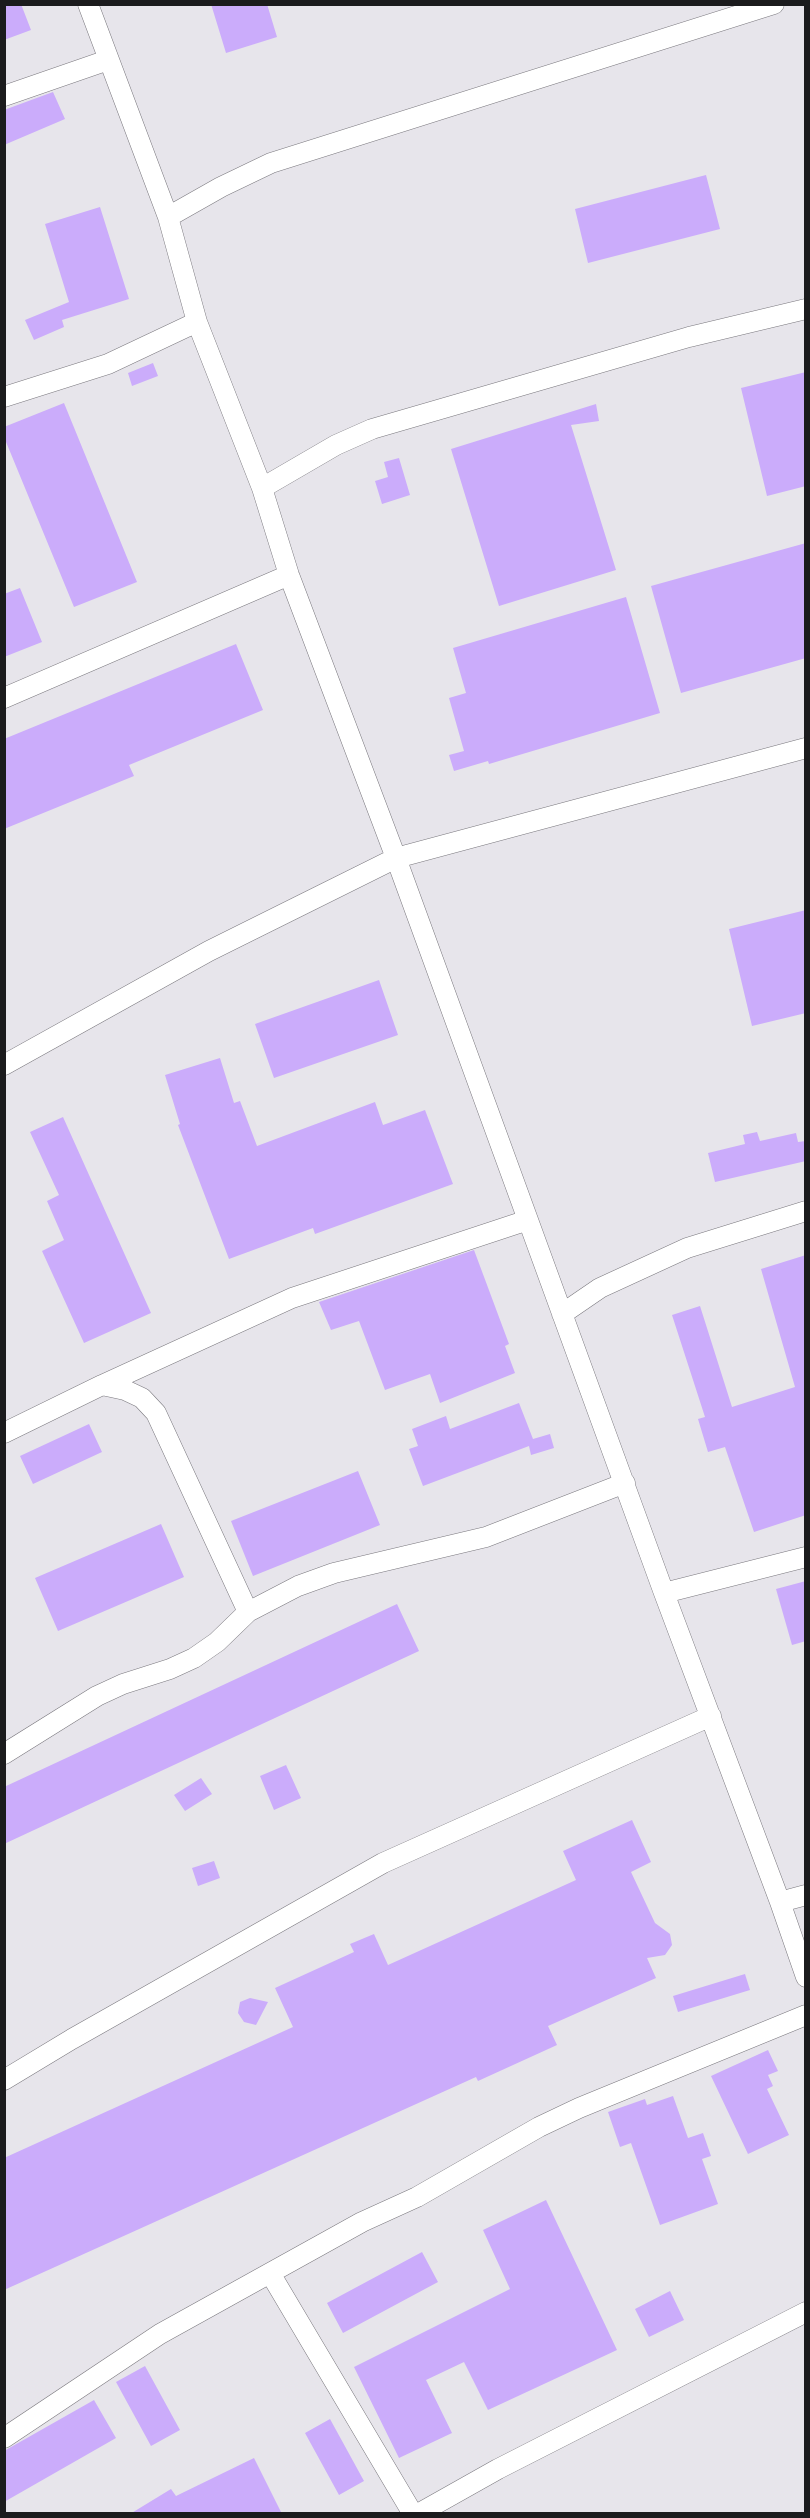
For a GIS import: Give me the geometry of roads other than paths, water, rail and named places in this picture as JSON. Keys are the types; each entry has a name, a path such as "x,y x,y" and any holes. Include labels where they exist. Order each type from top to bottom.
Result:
{"street":[{"path":"87,4 168,217 197,322 262,488 289,575 396,858 806,1977"},
{"path":"168,217 221,187 271,163 774,4"},
{"path":"4,96 108,60"},
{"path":"262,488 336,445 372,429 689,337 806,309"},
{"path":"4,397 108,364 197,322"},
{"path":"4,698 289,575"},
{"path":"4,1065 209,951 396,858 806,748"},
{"path":"562,1314 600,1288 687,1248 806,1211"},
{"path":"4,1433 102,1385 292,1299 528,1220"},
{"path":"102,1385 125,1390 142,1398 156,1413 248,1612"},
{"path":"4,1754 96,1696 123,1684 171,1669 194,1658 217,1642 248,1612 298,1586 334,1572 486,1537 625,1483"},
{"path":"664,1593 806,1557"},
{"path":"4,2080 72,2038 383,1863 711,1716"},
{"path":"780,1902 806,1895"},
{"path":"4,2438 160,2334 362,2222 417,2197 539,2127 579,2108 806,2015"},
{"path":"270,2273 413,2514"},
{"path":"418,2514 498,2469 806,2312"}]}
